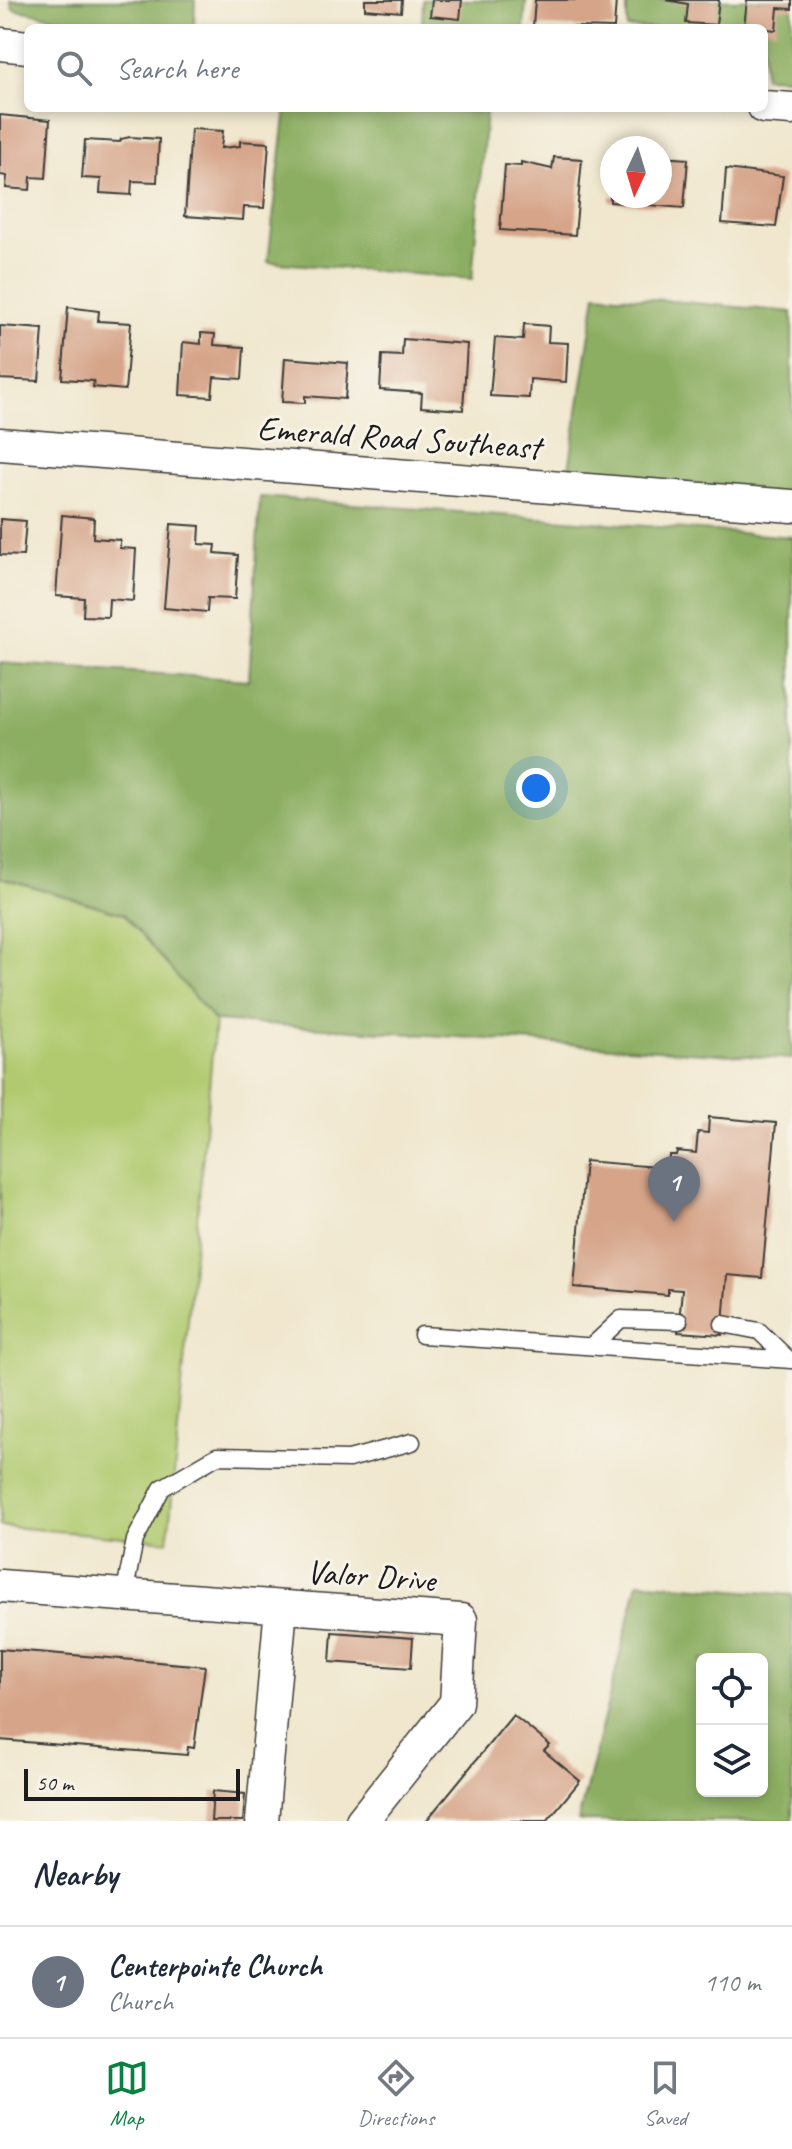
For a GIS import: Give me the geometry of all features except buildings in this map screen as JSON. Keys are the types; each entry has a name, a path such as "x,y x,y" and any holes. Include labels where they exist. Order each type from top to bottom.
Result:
{"street":[{"path":"0,44 24,47"},
{"path":"768,107 792,109"},
{"name":"Emerald Road Southeast","path":"0,444 792,506"},
{"name":"Valor Drive","path":"0,1586 461,1620 456,1703 362,1821"},
{"name":"Valor Drive","path":"262,1821 281,1607"}],"lane":[{"path":"592,1346 621,1319 679,1321"},
{"path":"723,1324 759,1331 791,1360"},
{"path":"422,1335 791,1360"},
{"path":"124,1595 135,1540 162,1488 217,1456 349,1459 412,1442"}],"green space":[{"path":"10,0 195,0 194,24 89,24 13,9"},
{"path":"423,0 526,0 524,24 422,24"},
{"path":"627,0 792,0 792,78 768,77 768,24 627,24"},
{"path":"286,112 486,113 472,279 268,262"},
{"path":"596,294 792,312 792,506 566,488"},
{"path":"260,497 792,537 792,1059 215,1021 124,914 0,877 0,663 249,680"},
{"path":"0,877 124,914 215,1021 168,1541 0,1526"},
{"path":"638,1582 792,1595 792,1821 578,1821"}],"place":[{"name":"Centerpointe Church","path":"674,1222"}]}
